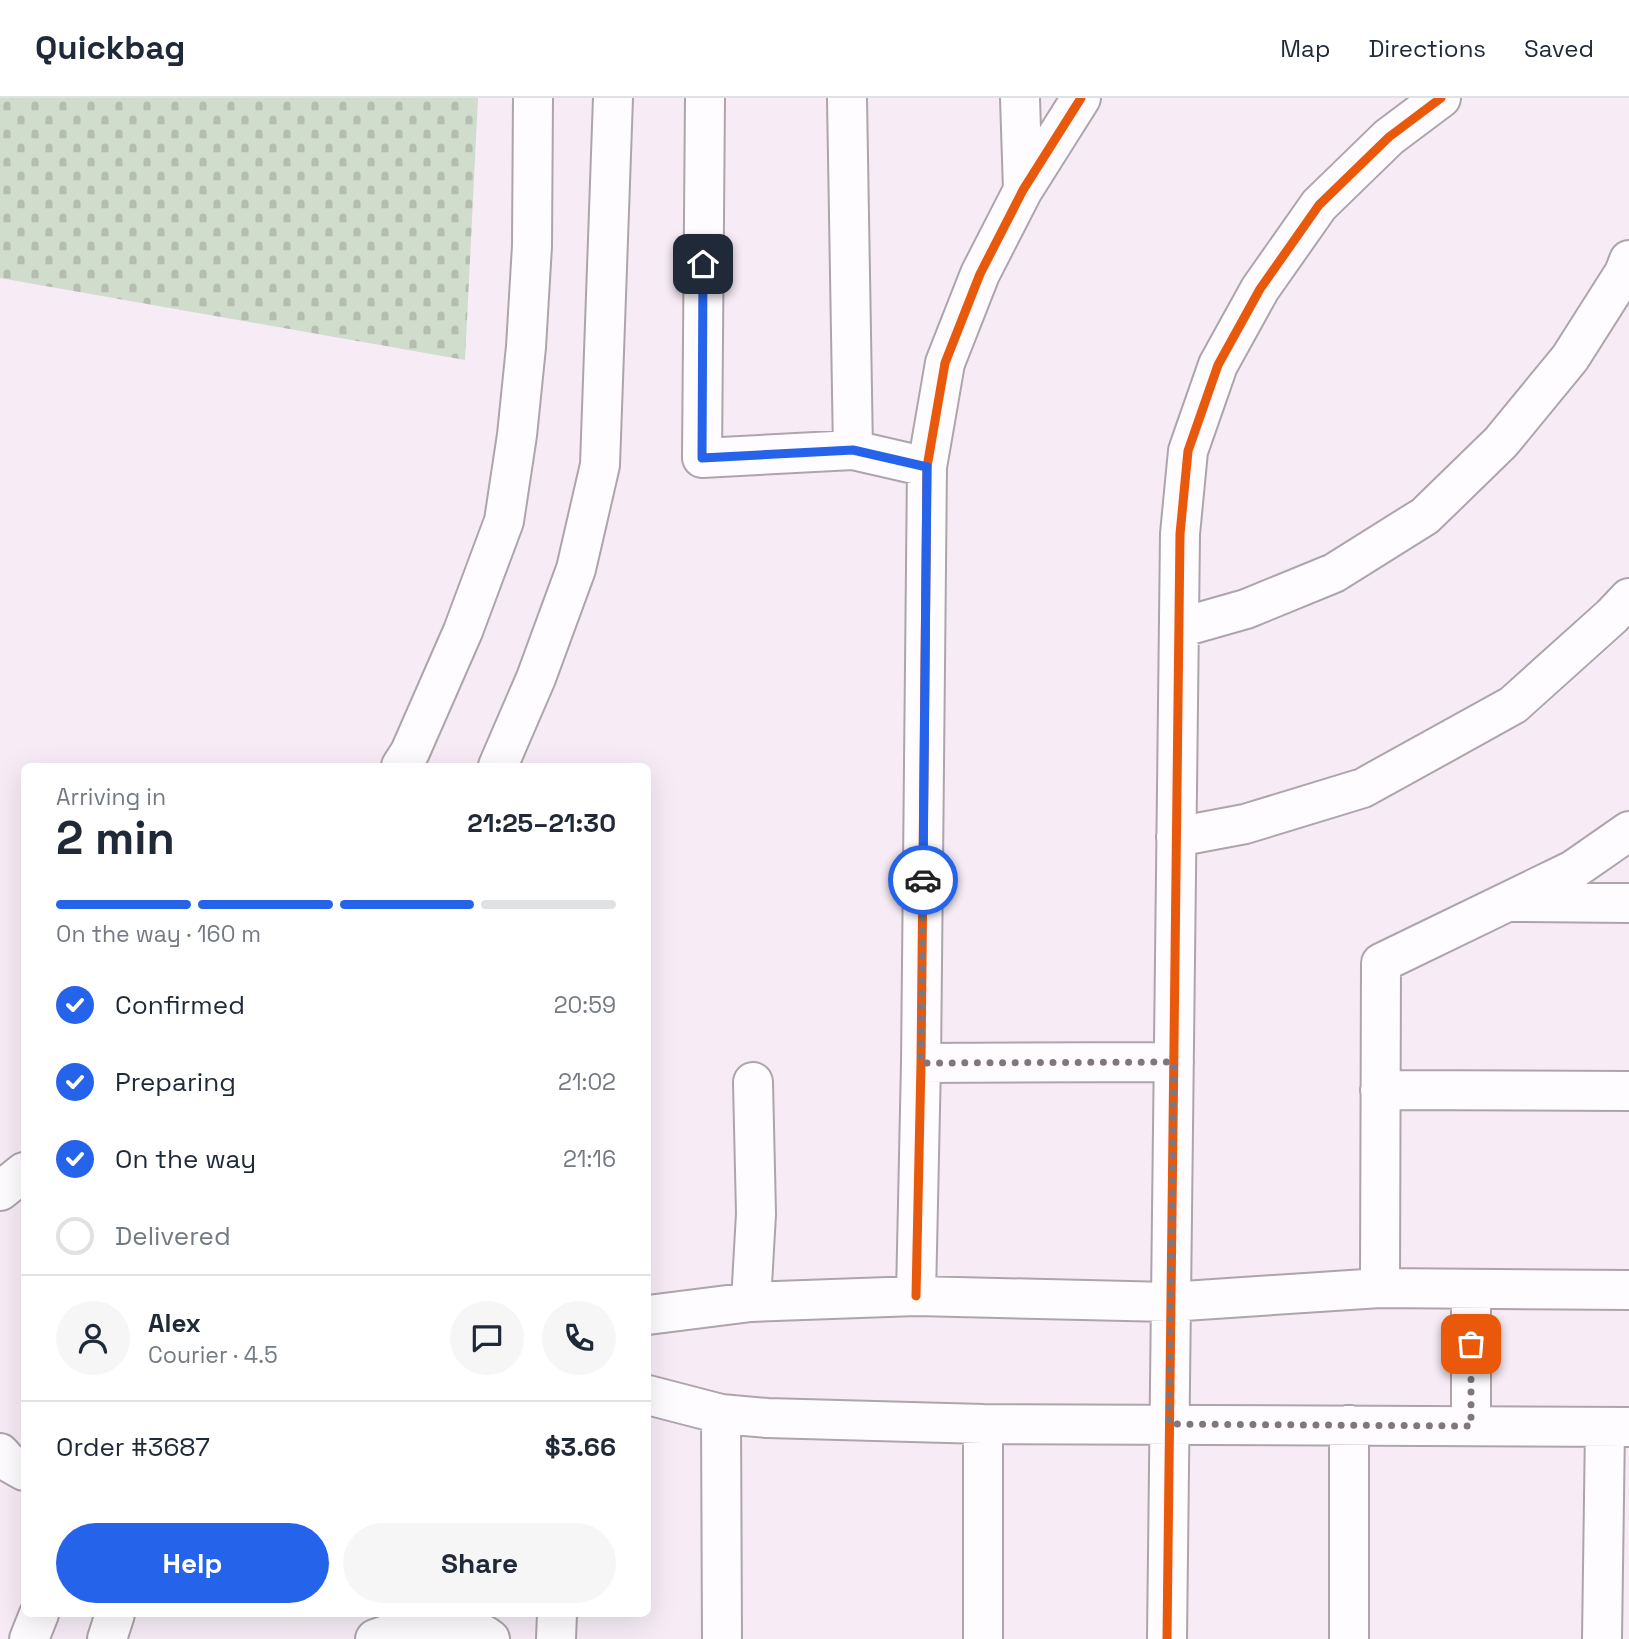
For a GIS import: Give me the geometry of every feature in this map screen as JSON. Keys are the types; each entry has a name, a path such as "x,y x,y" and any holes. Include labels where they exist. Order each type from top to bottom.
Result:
{"street":[{"path":"403,763 463,631 504,522 517,435 527,335 532,246 533,98"},
{"path":"499,763 536,678 576,569 600,465 613,98"},
{"path":"705,98 702,458 853,450 927,467"},
{"path":"847,98 853,450"},
{"path":"1020,98 1023,190"},
{"path":"916,1296 927,467 945,363 979,274 1023,190 1081,98"},
{"path":"1167,1639 1180,534 1188,451 1218,365 1260,289 1320,205 1389,137 1441,98"},
{"path":"1179,628 1247,609 1334,573 1425,516 1501,442 1570,358 1624,273 1629,260"},
{"path":"1176,837 1245,824 1363,788 1513,705 1629,598"},
{"path":"1380,1288 1381,963 1573,870 1629,831"},
{"path":"1506,902 1629,903"},
{"path":"921,1063 1174,1062"},
{"path":"751,1302 756,1214 752,1082"},
{"path":"1380,1090 1629,1091"},
{"path":"0,1191 21,1174"},
{"path":"651,1315 751,1302 916,1296 1169,1301 1380,1288 1629,1290"},
{"path":"1471,1289 1471,1426"},
{"path":"651,1396 721,1415 767,1418 983,1424 1617,1427 1602,1639"},
{"path":"721,1415 722,1639"},
{"path":"982,1639 983,1424"},
{"path":"1349,1425 1349,1639"},
{"path":"29,1639 38,1617"},
{"path":"107,1639 114,1617"},
{"path":"556,1639 557,1617"},
{"path":"375,1639 395,1631 445,1625 484,1633 491,1639"}],"green space":[{"path":"0,98 478,98 465,360 0,278"}],"cycle path":[{"path":"916,1296 927,467 945,363 980,274 1023,190 1081,98"},
{"path":"1167,1639 1180,534 1188,451 1218,365 1260,289 1319,205 1389,137 1441,98"}],"way so far":[{"path":"923,880 921,1063 1174,1062 1169,1424 1471,1426 1471,1344"}],"route":[{"path":"703,264 702,458 853,450 927,467 923,880"}]}
